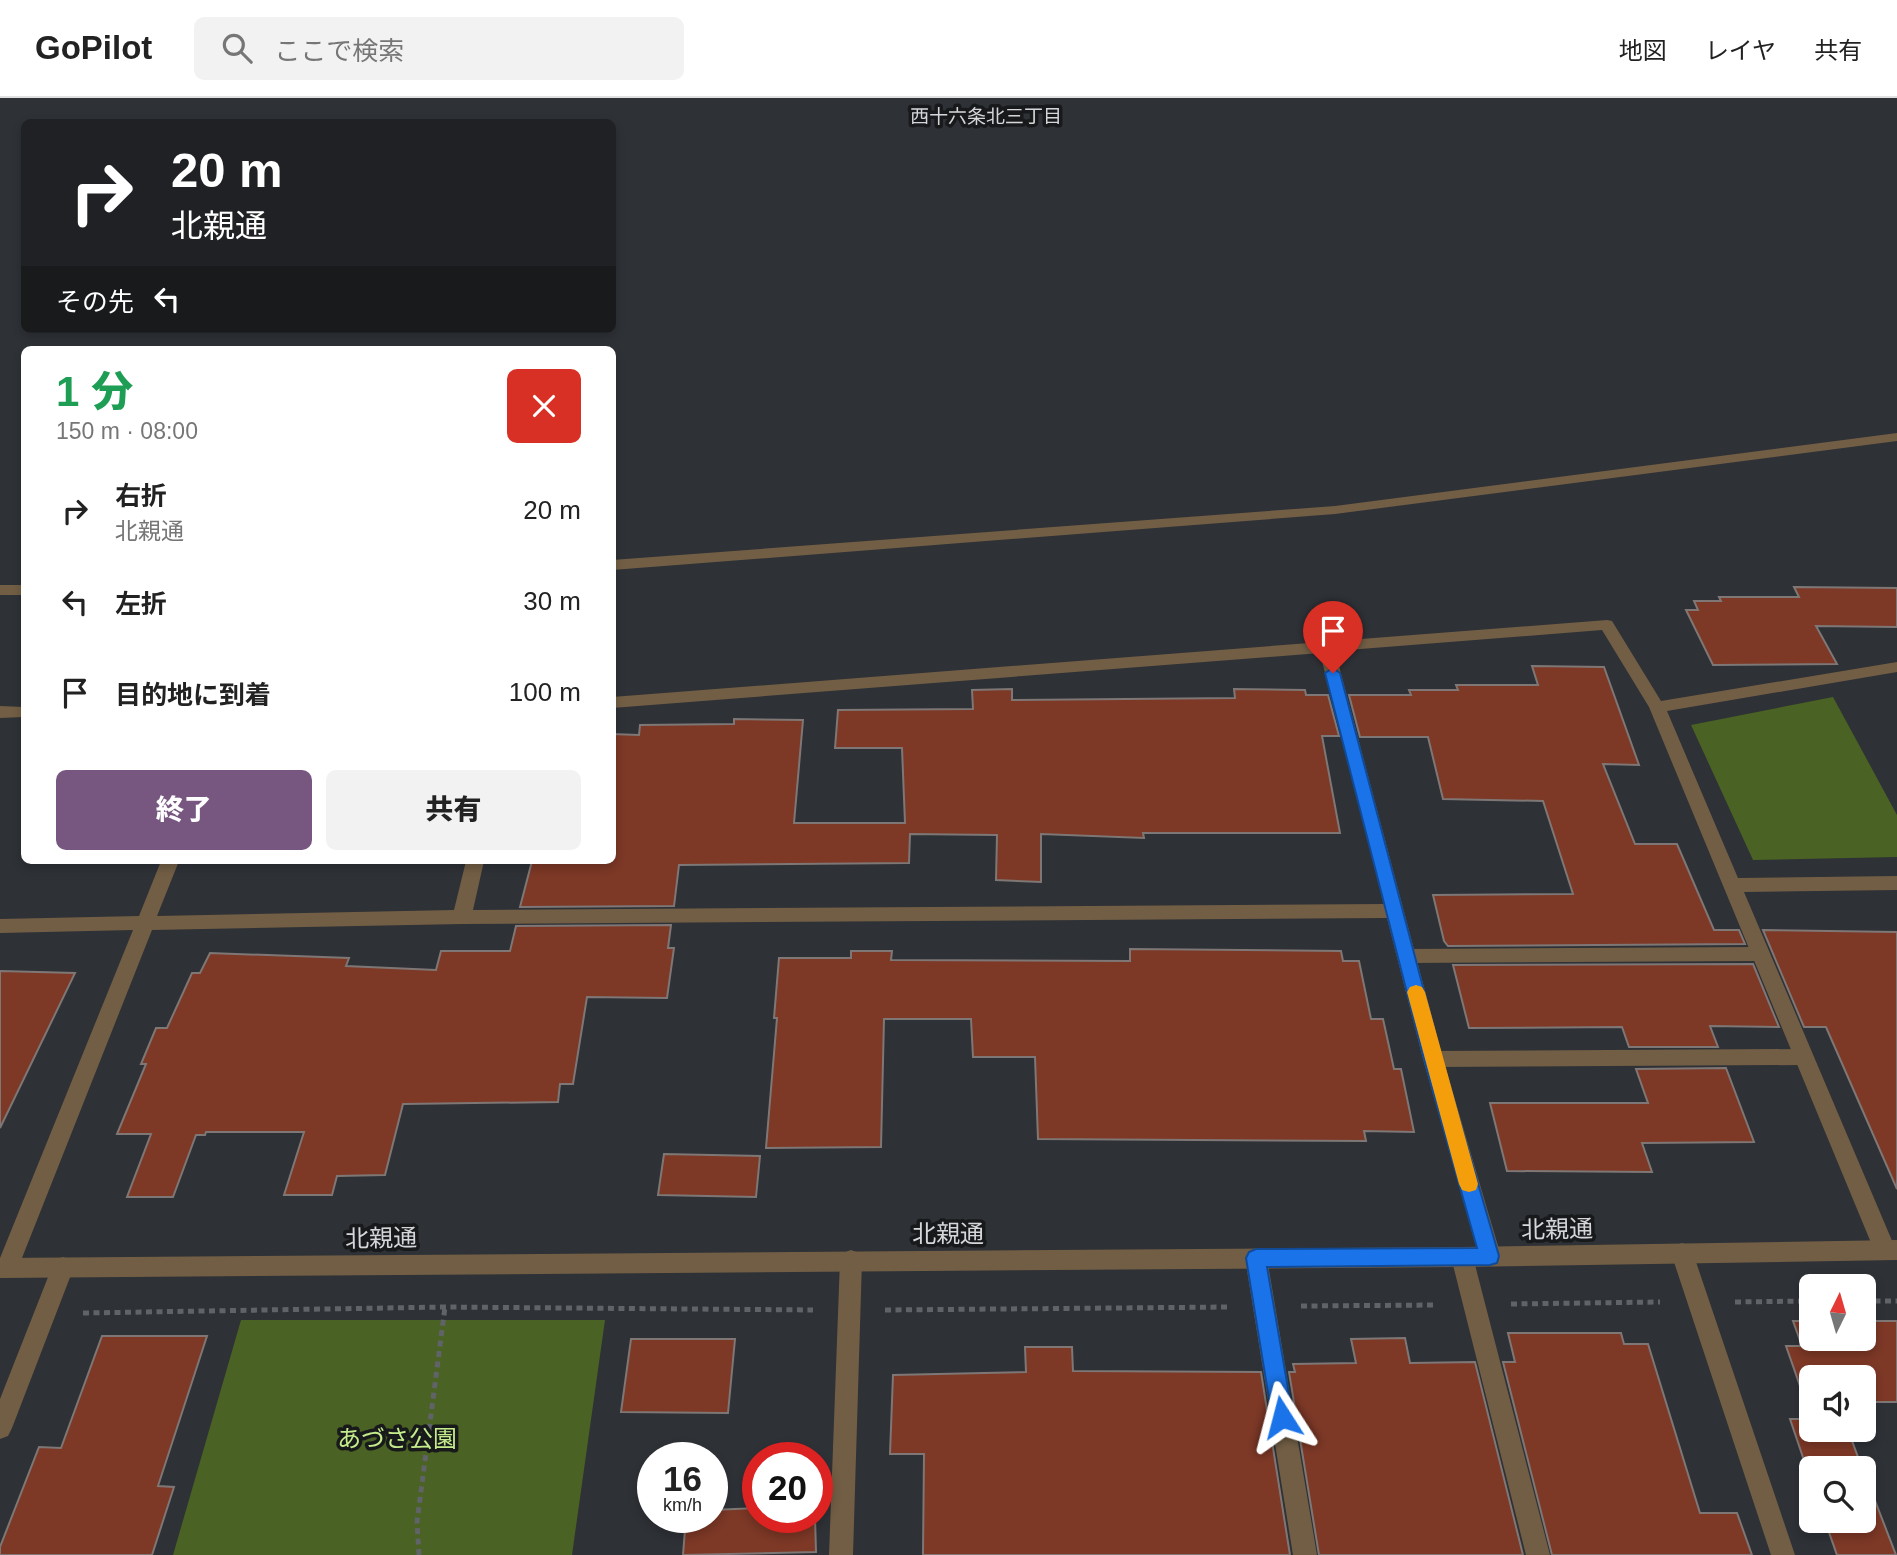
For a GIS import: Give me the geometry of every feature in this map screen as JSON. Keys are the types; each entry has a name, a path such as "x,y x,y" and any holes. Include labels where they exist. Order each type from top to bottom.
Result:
{"street":[{"path":"616,565 1335,510 1897,437"},
{"path":"0,590 21,590"},
{"path":"616,703 1606,625 1657,707 1802,1057 1891,1250"},
{"path":"1326,647 1433,1059 1490,1256"},
{"path":"1657,707 1897,667"},
{"path":"0,712 21,712"},
{"path":"3,1268 169,864"},
{"path":"462,917 474,864"},
{"path":"1730,885 1897,883"},
{"path":"0,926 462,917 1396,911"},
{"path":"1407,956 1759,954"},
{"path":"1433,1059 1802,1057"},
{"name":"北親通","path":"3,1268 1462,1257 1891,1250"},
{"path":"1682,1253 1783,1555"},
{"path":"1462,1257 1538,1555"},
{"path":"1256,1258 1306,1555"},
{"path":"841,1555 851,1260"},
{"path":"0,1428 64,1267"}],"path":[{"path":"45,1314 445,1307 849,1310 1799,1301"},
{"path":"1876,1301 1897,1301"},
{"path":"419,1555 417,1522 445,1307"}],"green space":[{"path":"1833,697 1897,815 1897,857 1753,860 1691,725"},
{"name":"あづさ公園","path":"241,1320 605,1320 572,1555 173,1555"}],"building":[{"path":"1794,587 1897,588 1897,627 1816,626 1837,664 1713,665 1686,610 1698,610 1694,601 1721,601 1719,597 1799,597"},
{"path":"1532,666 1604,667 1639,765 1603,764 1635,844 1677,844 1714,930 1739,930 1745,944 1448,946 1444,941 1433,895 1573,894 1543,801 1443,799 1428,737 1360,737 1349,695 1411,695 1409,690 1458,690 1456,685 1538,685"},
{"path":"1012,689 1012,700 1235,698 1234,689 1305,690 1306,695 1328,695 1339,736 1322,736 1340,833 1143,833 1144,838 1041,834 1041,882 996,880 997,835 910,834 909,863 679,865 674,906 520,907 531,864 616,864 616,734 639,735 640,725 734,724 734,719 803,720 794,823 905,823 902,748 835,748 838,710 973,709 972,690"},
{"path":"671,925 668,948 674,948 667,998 587,997 573,1084 560,1084 558,1102 403,1104 385,1175 337,1176 332,1195 284,1195 304,1132 206,1132 205,1135 196,1135 173,1197 127,1197 151,1134 117,1134 146,1064 141,1064 156,1028 167,1028 192,973 200,973 210,953 349,958 346,966 436,970 441,951 510,951 516,926"},
{"path":"1763,930 1897,932 1897,1189 1826,1027 1804,1027"},
{"path":"1130,949 1341,951 1343,961 1359,961 1371,1019 1383,1019 1394,1069 1401,1069 1414,1132 1364,1131 1366,1141 1038,1139 1035,1057 973,1057 971,1019 884,1019 881,1147 766,1148 777,1018 774,1018 779,958 851,958 851,951 892,951 891,960 1130,961"},
{"path":"1753,964 1779,1027 1710,1026 1718,1047 1629,1047 1622,1027 1469,1028 1453,965"},
{"path":"0,971 75,973 0,1128"},
{"path":"1726,1068 1754,1142 1642,1143 1652,1172 1507,1171 1490,1103 1648,1103 1636,1069"},
{"path":"664,1154 760,1156 756,1197 658,1195"},
{"path":"1793,1321 1799,1321 1799,1338"},
{"path":"1876,1321 1897,1321 1897,1402 1876,1402 1876,1365 1799,1365 1799,1383 1786,1346 1799,1346 1799,1351 1876,1351"},
{"path":"1508,1333 1621,1333 1624,1344 1648,1344 1700,1513 1737,1513 1752,1555 1552,1555 1503,1362 1515,1362"},
{"path":"102,1336 207,1336 158,1486 174,1487 152,1555 0,1555 0,1547 39,1447 61,1448"},
{"path":"1405,1338 1410,1363 1475,1362 1523,1555 1319,1555 1289,1372 1295,1372 1293,1364 1356,1363 1351,1339"},
{"path":"631,1339 735,1339 728,1413 621,1412"},
{"path":"1025,1347 1072,1347 1073,1371 1261,1372 1290,1555 923,1555 924,1454 890,1454 893,1375 1026,1372"},
{"path":"1790,1419 1799,1419 1799,1442 1852,1442 1858,1456 1803,1456"},
{"path":"1876,1503 1896,1555 1837,1555 1829,1533 1876,1533"},
{"path":"728,1509 742,1509 742,1533 815,1533 816,1552 683,1555 685,1533 728,1533"}],"slow traffic":[{"path":"1416,992 1469,1184"}],"district":[{"name":"西十六条北三丁目","path":"986,116"}],"route":[{"path":"1282,1417 1256,1258 1490,1256 1433,1059 1333,673"}]}
